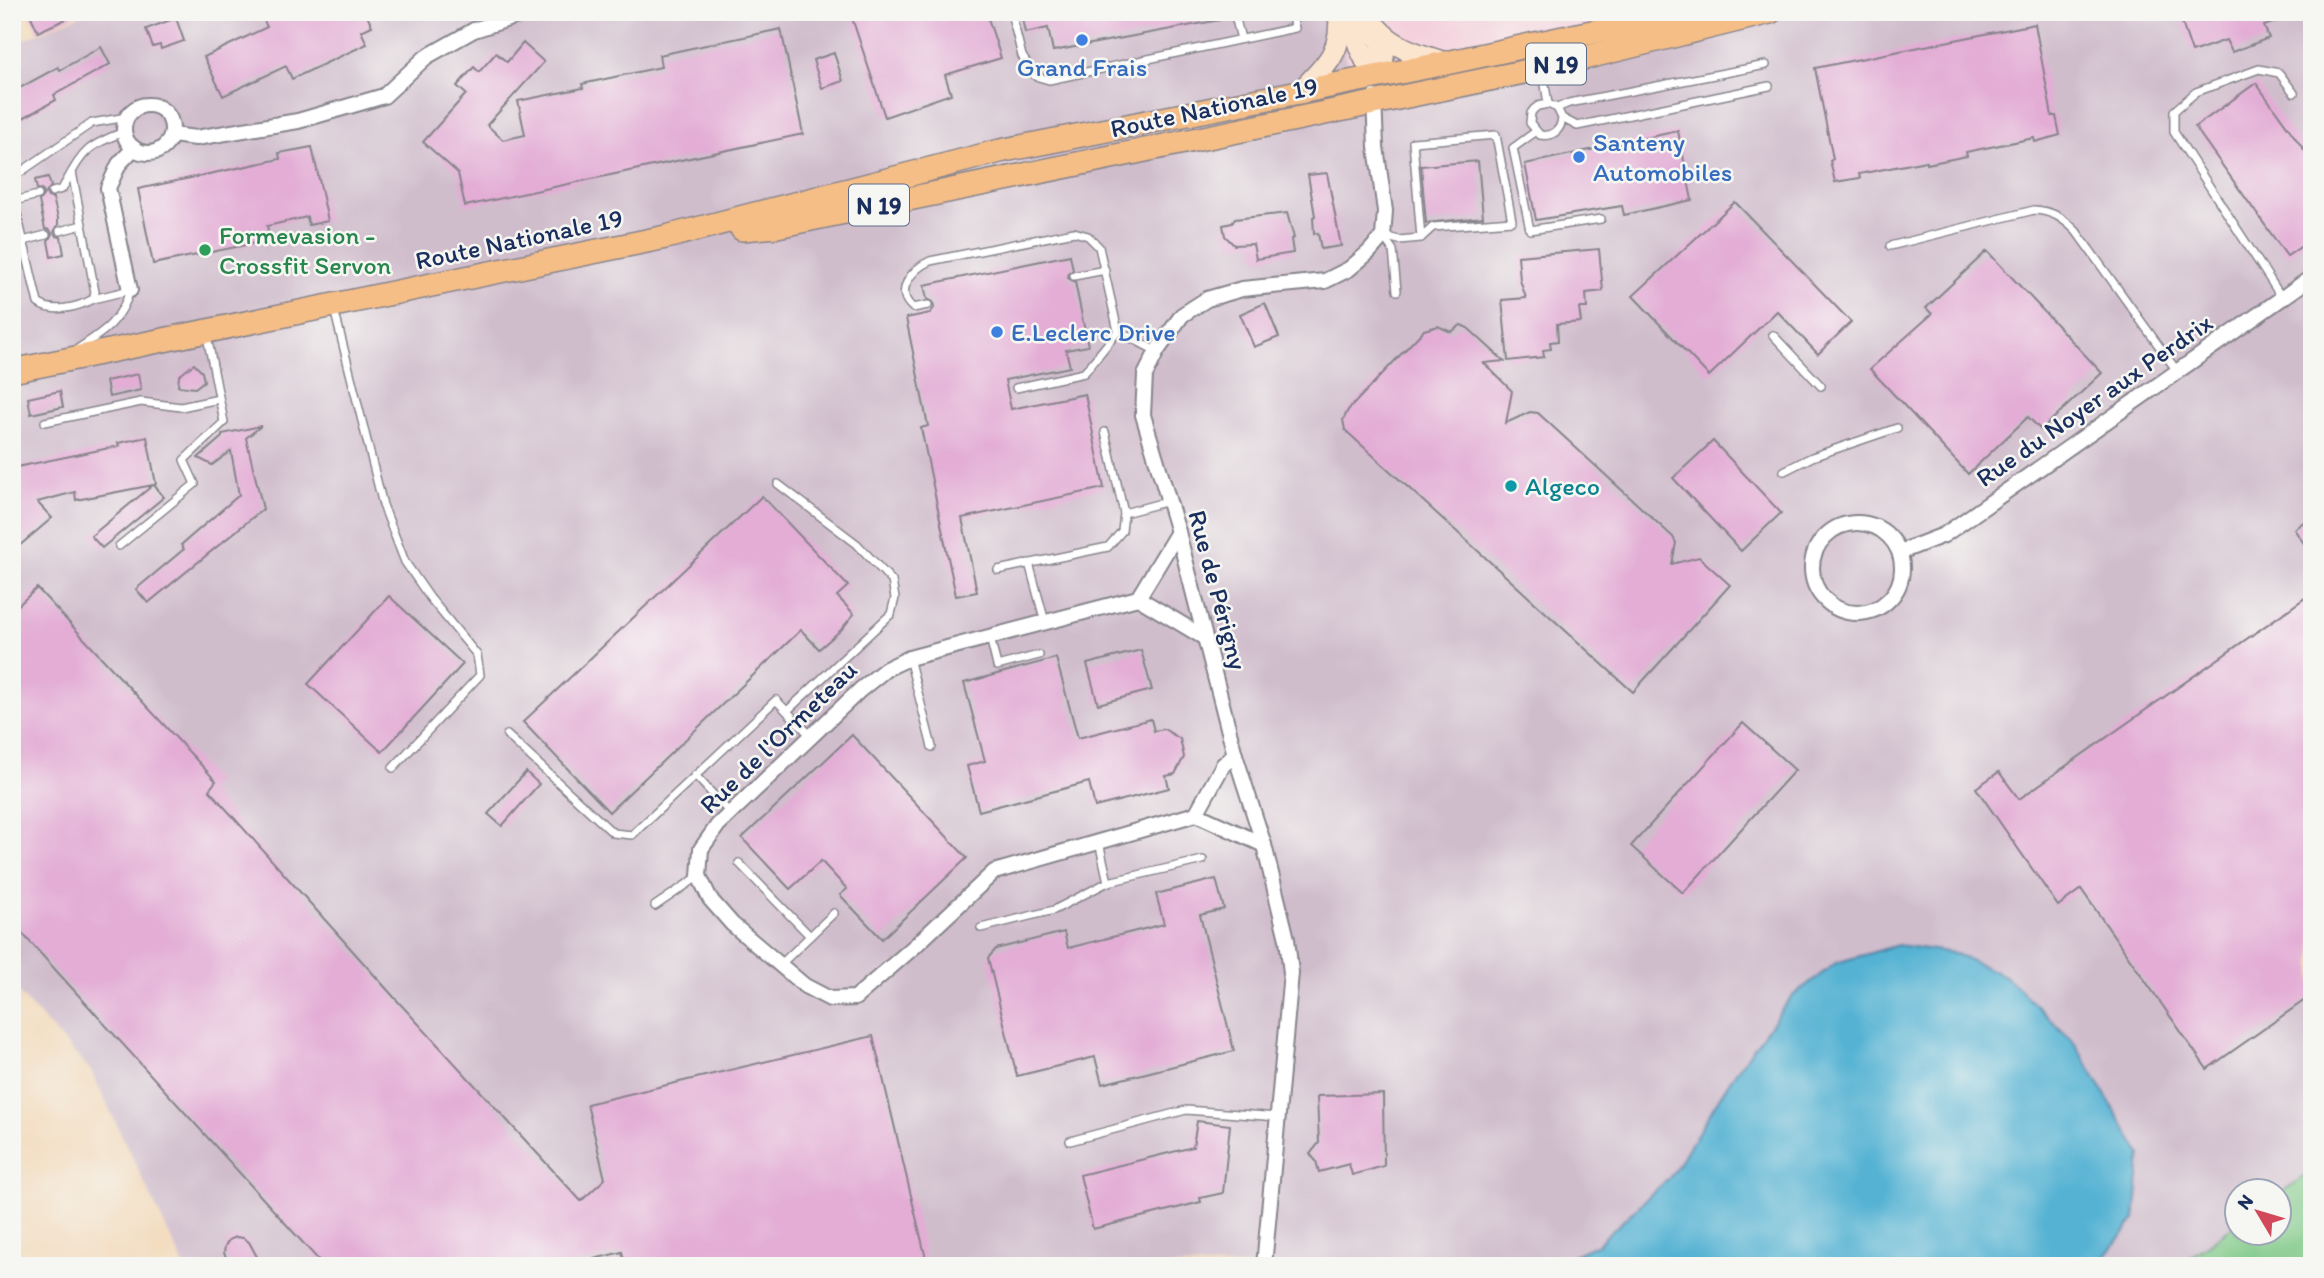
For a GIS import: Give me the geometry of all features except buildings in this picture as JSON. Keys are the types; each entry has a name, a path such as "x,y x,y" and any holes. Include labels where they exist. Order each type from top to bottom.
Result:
{"main road":[{"name":"Route Nationale 19","path":"12,371 666,237 1000,151 1374,78 1686,12"},
{"name":"Route Nationale 19","path":"666,237 777,226 1543,68 1770,12"}],"street":[{"path":"172,135 196,138 298,121 384,96 426,57 474,30 530,12"},
{"path":"1301,91 1322,71 1337,46 1340,34 1339,12"},
{"path":"1360,14 1402,48 1446,63"},
{"path":"1360,14 1360,48 1374,78 1376,147 1385,211 1383,236"},
{"path":"154,105 161,108 171,120 172,135 169,142 156,152 148,153 134,148 126,125 138,107 154,105"},
{"path":"130,290 108,188 119,164 134,148"},
{"name":"Rue de Périgny","path":"1264,1266 1291,973 1287,939 1264,845 1236,755 1178,532 1143,415 1145,375 1157,351 1182,316 1207,299 1242,289 1325,281 1349,269 1383,236"},
{"name":"Rue du Noyer aux Perdrix","path":"1900,552 1944,535 2312,277"},
{"path":"1856,523 1878,528 1895,542 1900,552 1903,570 1898,589 1886,604 1869,612 1860,614 1841,611 1825,601 1815,585 1812,566 1817,548 1829,533 1845,524 1856,523"},
{"path":"1178,532 1138,598 1205,638"},
{"name":"Rue de l'Ormeteau","path":"699,876 701,849 718,825 860,690 886,669 909,658 1138,598"},
{"path":"1196,814 1223,765 1236,755"},
{"path":"699,876 710,899 732,924 805,986 830,999 855,998 994,872 1196,814 1264,845"}],"lane":[{"path":"1011,12 1022,56 1035,76 1049,80 1296,28 1290,12"},
{"path":"1234,12 1241,39"},
{"path":"1557,108 1569,103 1766,65"},
{"path":"1543,68 1548,104"},
{"path":"2282,298 2174,132 2174,111 2196,92 2259,69 2279,74 2294,93"},
{"path":"1562,118 1556,133 1545,136 1535,132 1530,123 1531,113 1538,106 1548,104 1557,108 1562,118 1577,126 1769,86"},
{"path":"12,178 92,123 126,125"},
{"path":"52,192 62,189 83,152 126,125"},
{"path":"1535,132 1513,148 1530,230 1601,219"},
{"path":"1383,236 1398,240 1421,238 1433,227 1512,220 1496,135 1413,142 1421,238"},
{"path":"72,172 95,292 93,299"},
{"path":"38,195 14,201 38,303 53,310 130,290 127,304 110,328 58,362"},
{"path":"1890,246 2034,210 2048,211 2064,219 2076,231 2178,371"},
{"path":"60,231 82,225"},
{"path":"929,305 913,308 904,295 905,286 921,265 1074,232 1088,236 1099,247 1118,331"},
{"path":"23,240 46,234"},
{"path":"1383,236 1393,250 1397,291"},
{"path":"1074,276 1105,270"},
{"path":"332,305 383,505 405,562 430,598 477,655 480,675 393,768"},
{"path":"119,546 195,484 184,460 224,422 206,331"},
{"path":"1118,331 1157,351"},
{"path":"1016,388 1084,373 1118,331"},
{"path":"1773,335 1821,386"},
{"path":"45,422 141,402 181,407 219,399"},
{"path":"1784,471 1812,457 1897,428"},
{"path":"998,570 1108,547 1122,531 1124,513 1105,432"},
{"path":"778,484 857,544 892,581 895,598 891,614 787,711"},
{"path":"1124,513 1168,501"},
{"path":"1029,563 1045,622"},
{"path":"990,636 998,666 1039,655"},
{"path":"909,658 932,747"},
{"path":"507,735 612,833 632,835 776,700 811,736"},
{"path":"695,775 730,813"},
{"path":"1099,842 1108,882"},
{"path":"981,928 1054,910 1108,882 1203,860"},
{"path":"739,863 810,936"},
{"path":"655,906 699,876"},
{"path":"780,965 834,913"},
{"path":"1070,1141 1186,1110 1278,1117"}],"shaded area":[{"path":"87,12 1332,12 1350,70 1665,12 2312,12 2312,1266 184,1266 91,1071 12,986 12,45"},
{"path":"1332,12 1665,12 1350,70"}],"green space":[{"path":"2312,1171 2312,1266 2178,1266 2222,1234 2222,1246 2292,1246 2292,1185"}],"water":[{"path":"1898,945 1954,953 2007,977 2074,1042 2141,1155 2135,1219 2098,1266 1550,1266 1598,1244 1671,1176 1733,1076 1791,997 1836,963"}],"place":[{"name":"Grand Frais","path":"1082,40"},
{"name":"Santeny Automobiles","path":"1579,157"},
{"name":"Formevasion - Crossfit Servon","path":"205,250"},
{"name":"E.Leclerc Drive","path":"997,332"},
{"name":"Algeco","path":"1511,486"}]}
